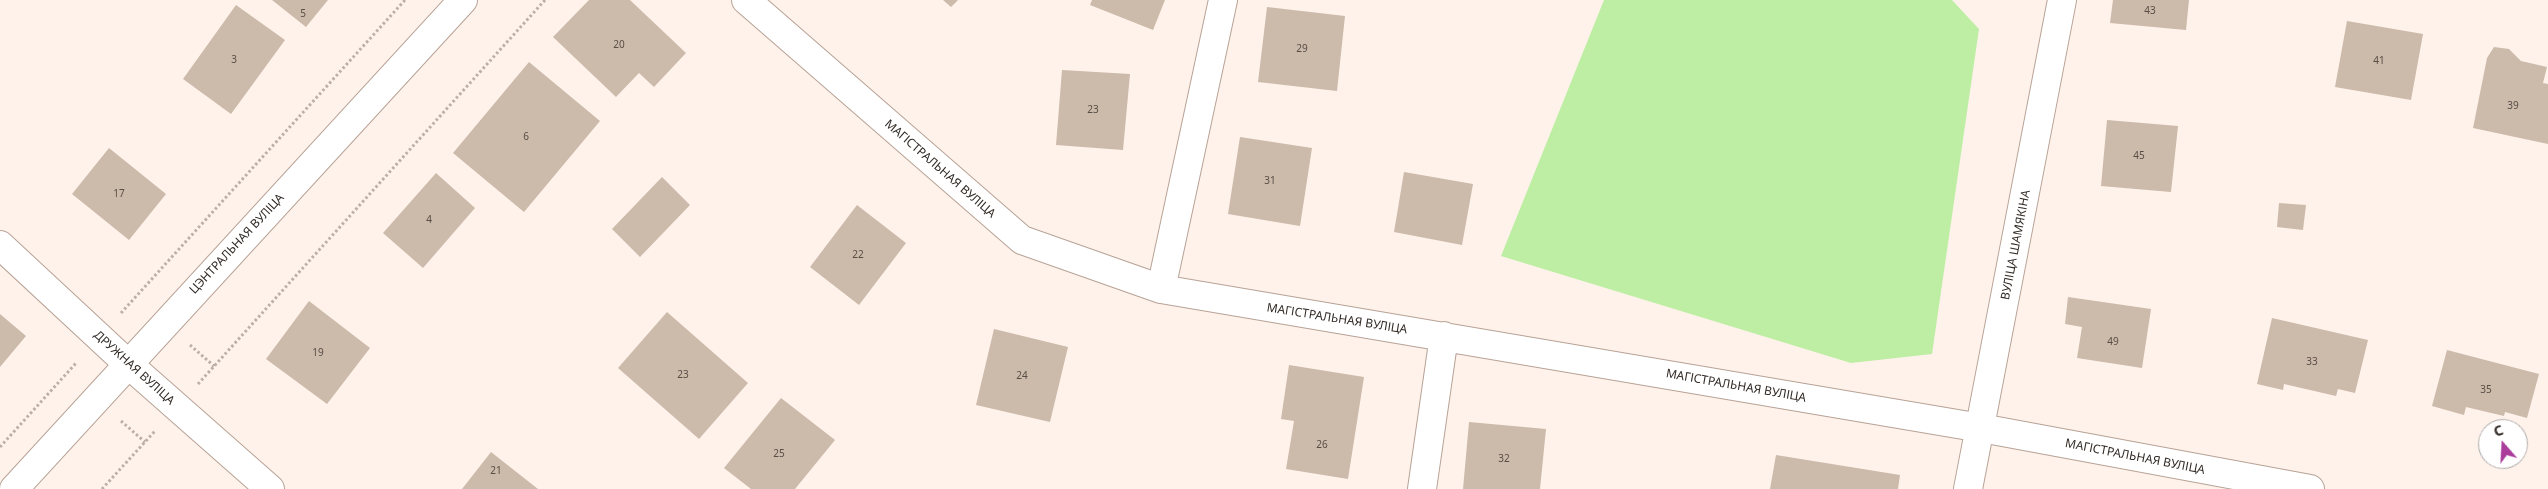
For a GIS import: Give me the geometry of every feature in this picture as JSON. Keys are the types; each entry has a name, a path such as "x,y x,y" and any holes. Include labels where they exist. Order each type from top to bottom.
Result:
{"street":[{"name":"ЦЭНТРАЛЬНАЯ ВУЛІЦА","path":"14,489 127,363 463,0"},
{"name":"МАГІСТРАЛЬНАЯ ВУЛІЦА","path":"746,0 1022,240 1161,289 1981,428 2310,489"},
{"path":"1161,289 1223,0"},
{"name":"ВУЛІЦА ШАМЯКІНА","path":"1968,489 2062,0"},
{"name":"ДРУЖНАЯ ВУЛІЦА","path":"0,245 127,363 270,489"},
{"path":"1422,489 1444,336"}],"path":[{"path":"0,447 405,0"},
{"path":"102,489 545,0"}],"green space":[{"path":"1604,0 1952,0 1979,29 1932,354 1851,363 1501,256"}],"building":[{"path":"272,0 328,0 306,27"},
{"path":"589,0 630,0 686,53 654,87 639,73 616,97 553,37"},
{"path":"943,0 958,0 951,7"},
{"path":"1092,0 1165,0 1153,30 1090,5"},
{"path":"2113,0 2189,0 2186,30 2110,23"},
{"path":"236,5 285,40 231,114 183,79"},
{"path":"1267,7 1345,16 1337,91 1258,82"},
{"path":"2347,21 2423,34 2411,100 2335,87"},
{"path":"2494,47 2509,49 2521,61 2547,67 2543,83 2548,84 2548,144 2473,128 2487,58"},
{"path":"529,62 600,121 524,212 453,153"},
{"path":"1062,70 1130,74 1123,150 1056,145"},
{"path":"2107,120 2178,126 2171,192 2101,186"},
{"path":"1240,137 1312,148 1300,226 1228,214"},
{"path":"109,148 166,194 129,240 72,194"},
{"path":"1404,172 1473,184 1462,245 1394,232"},
{"path":"436,173 475,208 423,268 383,233"},
{"path":"662,177 690,205 640,257 612,229"},
{"path":"2279,203 2306,205 2303,230 2277,227"},
{"path":"857,205 906,243 859,305 810,267"},
{"path":"2068,297 2151,309 2142,368 2077,358 2082,327 2065,324"},
{"path":"309,301 370,348 327,404 266,359"},
{"path":"667,312 748,383 699,439 618,368"},
{"path":"0,314 26,336 0,367"},
{"path":"2272,318 2368,340 2355,393 2338,389 2336,396 2284,384 2283,390 2257,384"},
{"path":"994,329 1068,347 1050,422 976,405"},
{"path":"2447,350 2539,374 2527,418 2505,412 2504,416 2466,407 2464,415 2432,406"},
{"path":"1289,365 1364,377 1348,479 1286,469 1294,421 1281,419"},
{"path":"781,398 835,440 795,489 751,489 724,468"},
{"path":"1469,422 1546,429 1540,489 1463,489"},
{"path":"491,452 538,489 462,489"},
{"path":"1776,455 1900,475 1898,489 1770,489"}]}
